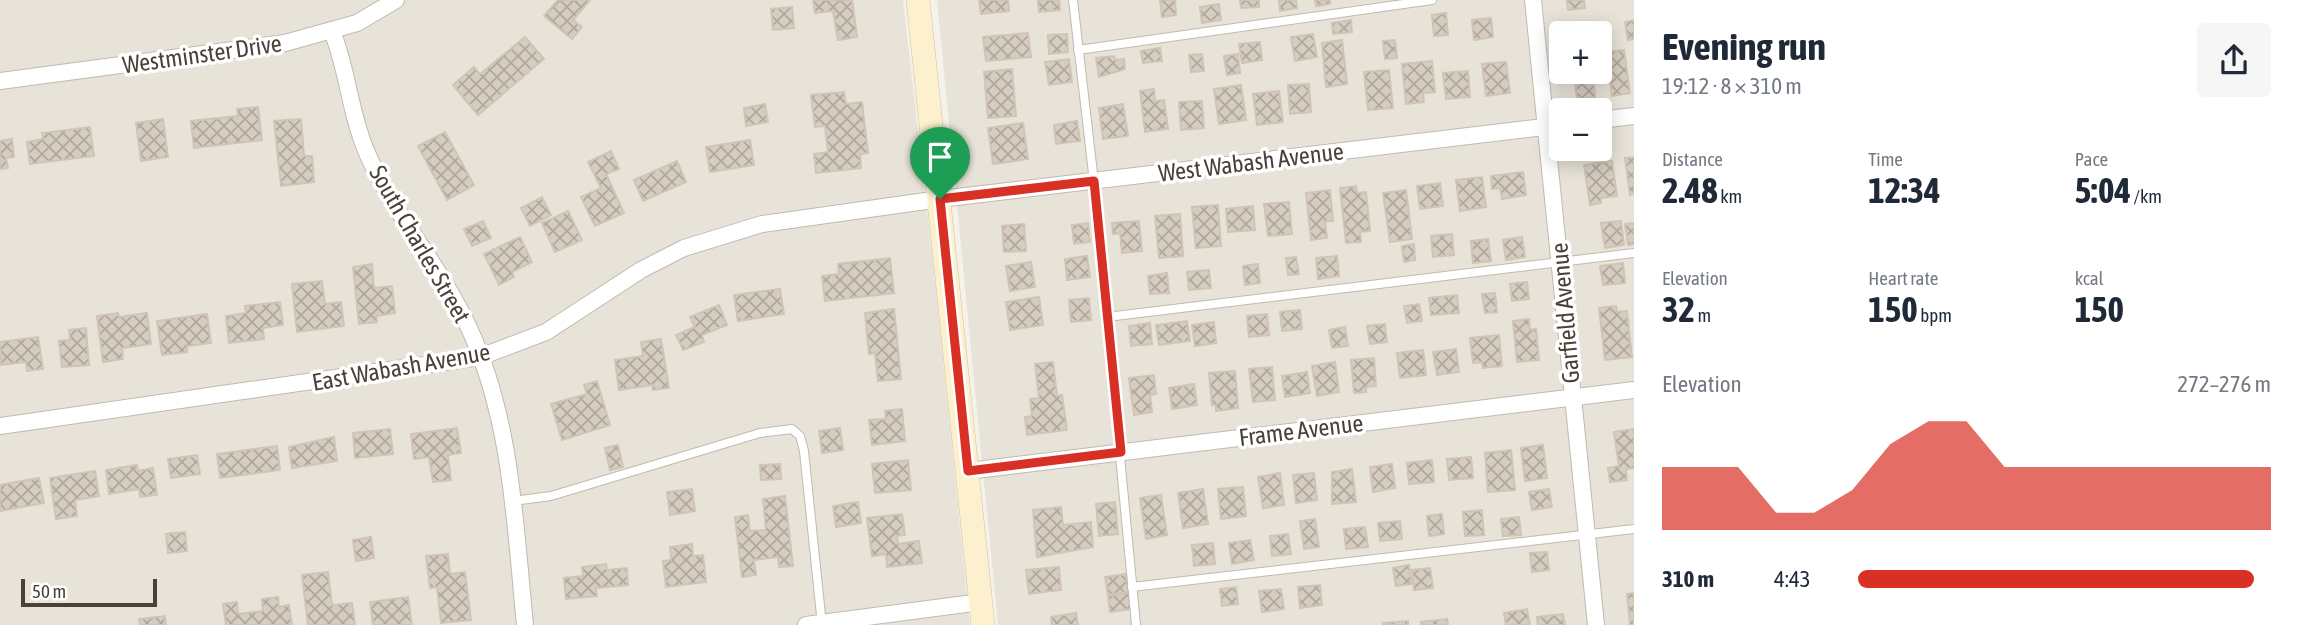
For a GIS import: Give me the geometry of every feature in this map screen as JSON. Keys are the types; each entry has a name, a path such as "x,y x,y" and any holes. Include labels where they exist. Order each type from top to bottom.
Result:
{"main road":[{"path":"918,0 982,614"}],"street":[{"name":"Westminster Drive","path":"0,80 285,44 357,23 396,0"},
{"name":"Garfield Avenue","path":"1533,0 1549,101"},
{"name":"South Charles Street","path":"332,31 343,59 349,99 367,154 435,264 469,329 480,357 504,443 513,501 525,625"},
{"path":"1612,119 1634,116"},
{"name":"West Wabash Avenue","path":"940,199 1549,126"},
{"name":"Garfield Avenue","path":"1555,161 1560,262 1596,625"},
{"name":"East Wabash Avenue","path":"0,426 480,357 546,332 641,270 704,240 762,224 940,199"},
{"name":"Frame Avenue","path":"968,471 1634,390"},
{"path":"816,624 982,614"}],"lane":[{"path":"1073,0 1094,181 1136,625"},
{"path":"1078,50 1432,0"},
{"path":"1107,317 1634,253"},
{"path":"513,501 551,496 760,433 792,429 800,436 804,451 816,624"},
{"path":"1132,587 1634,528"}],"shaded area":[{"path":"0,0 903,0 970,625 0,625"},
{"path":"937,0 1634,0 1634,625 998,625"}],"building":[{"path":"558,0 590,0 573,20 582,27 572,39 544,16"},
{"path":"813,0 852,0 857,37 838,40 833,11 815,13"},
{"path":"979,0 1008,0 1009,11 981,14"},
{"path":"1038,0 1059,0 1060,10 1039,12"},
{"path":"1160,0 1175,0 1176,15 1162,17"},
{"path":"1240,0 1259,0 1259,7 1241,8"},
{"path":"1279,0 1296,0 1297,8 1280,11"},
{"path":"1315,0 1330,0 1330,4 1316,6"},
{"path":"1567,0 1584,0 1585,8 1568,10"},
{"path":"1219,4 1221,20 1202,23 1200,7"},
{"path":"792,7 794,28 773,30 771,9"},
{"path":"1446,13 1448,35 1434,36 1432,15"},
{"path":"1491,18 1493,37 1474,40 1472,20"},
{"path":"1351,20 1352,32 1333,34 1332,23"},
{"path":"1634,20 1634,39 1628,40 1625,22"},
{"path":"1028,33 1031,57 986,61 983,37"},
{"path":"1067,34 1068,52 1049,54 1048,35"},
{"path":"1313,34 1317,57 1295,61 1291,37"},
{"path":"525,37 544,59 478,115 453,85 474,67 480,74"},
{"path":"1342,40 1347,84 1326,87 1322,43"},
{"path":"1395,40 1397,58 1385,59 1383,41"},
{"path":"1260,42 1262,60 1242,63 1239,44"},
{"path":"1160,48 1162,61 1143,63 1141,51"},
{"path":"1624,50 1630,93 1612,96 1612,51"},
{"path":"1202,54 1204,71 1191,72 1189,55"},
{"path":"1238,54 1240,73 1227,75 1224,56"},
{"path":"1114,56 1115,60 1124,59 1125,69 1099,77 1096,58"},
{"path":"1069,59 1072,82 1049,85 1045,62"},
{"path":"1432,61 1435,92 1423,93 1424,102 1406,104 1402,64"},
{"path":"1506,62 1510,93 1486,96 1482,64"},
{"path":"1012,69 1016,116 988,118 984,72"},
{"path":"1389,70 1393,108 1368,110 1364,72"},
{"path":"1468,71 1470,97 1446,99 1443,73"},
{"path":"1309,84 1311,112 1290,114 1288,85"},
{"path":"1575,84 1594,84 1595,97 1577,98"},
{"path":"1241,85 1246,120 1219,124 1214,89"},
{"path":"1154,89 1155,101 1164,100 1168,129 1145,132 1140,91"},
{"path":"1279,91 1283,122 1257,125 1253,94"},
{"path":"844,92 846,104 862,102 868,153 860,154 861,168 816,173 814,154 828,152 825,126 815,127 811,95"},
{"path":"1202,101 1204,128 1181,130 1179,102"},
{"path":"765,104 768,122 746,126 744,108"},
{"path":"1123,104 1128,136 1103,139 1099,108"},
{"path":"258,107 262,140 194,148 191,121 238,116 237,109"},
{"path":"163,119 168,157 141,161 136,123"},
{"path":"301,119 304,156 312,156 314,182 281,186 274,121"},
{"path":"1077,121 1080,141 1056,144 1054,125"},
{"path":"1023,123 1028,159 993,164 988,128"},
{"path":"90,127 94,156 30,164 27,142 43,139 42,133"},
{"path":"445,132 474,185 447,200 418,146"},
{"path":"12,139 14,157 6,158 8,168 0,169 0,141"},
{"path":"750,140 754,165 710,172 706,147"},
{"path":"611,151 619,169 606,174 624,213 595,226 581,197 601,188 588,162"},
{"path":"1634,157 1634,194 1630,195 1625,158"},
{"path":"677,161 686,182 643,201 634,180"},
{"path":"1612,161 1617,196 1601,198 1601,203 1590,205 1584,165"},
{"path":"1523,172 1526,195 1502,199 1500,188 1492,189 1491,176"},
{"path":"1482,177 1486,207 1460,211 1456,180"},
{"path":"1440,183 1443,206 1420,209 1417,186"},
{"path":"1356,186 1357,193 1366,192 1370,231 1360,232 1361,242 1346,243 1340,188"},
{"path":"1330,190 1333,221 1325,221 1327,238 1311,240 1306,193"},
{"path":"1406,190 1412,239 1390,242 1383,193"},
{"path":"542,197 551,215 530,226 521,208"},
{"path":"1289,202 1292,234 1268,236 1264,204"},
{"path":"1218,205 1221,246 1196,248 1192,207"},
{"path":"1253,206 1255,230 1228,232 1226,209"},
{"path":"568,211 582,240 555,252 542,223"},
{"path":"1180,214 1183,256 1159,258 1155,216"},
{"path":"483,221 491,238 472,246 464,229"},
{"path":"1139,221 1142,251 1122,253 1120,233 1113,234 1112,223"},
{"path":"1621,221 1624,245 1605,248 1601,223"},
{"path":"1088,223 1090,242 1074,244 1072,225"},
{"path":"1634,223 1634,244 1628,245 1625,224"},
{"path":"1024,224 1026,251 1004,252 1002,226"},
{"path":"1452,234 1454,255 1433,257 1431,236"},
{"path":"520,237 532,262 512,272 514,277 499,285 484,254"},
{"path":"1522,237 1525,257 1506,260 1503,240"},
{"path":"1488,239 1491,261 1473,263 1471,241"},
{"path":"1414,244 1415,260 1404,262 1402,246"},
{"path":"1087,256 1090,277 1067,280 1065,259"},
{"path":"1337,256 1339,276 1318,279 1316,258"},
{"path":"1296,257 1299,274 1288,275 1286,258"},
{"path":"890,258 894,293 825,301 822,276 839,274 838,264"},
{"path":"1031,262 1035,287 1010,291 1006,266"},
{"path":"1623,263 1625,283 1603,285 1600,266"},
{"path":"372,264 374,288 392,286 395,313 376,316 377,322 359,324 353,267"},
{"path":"1258,264 1260,283 1245,285 1243,266"},
{"path":"1209,270 1211,288 1189,290 1187,272"},
{"path":"1167,273 1169,293 1150,294 1148,276"},
{"path":"322,281 325,304 341,302 344,326 297,332 292,284"},
{"path":"1527,282 1529,299 1512,301 1510,284"},
{"path":"780,289 784,314 738,321 734,295"},
{"path":"1495,293 1497,312 1485,313 1482,294"},
{"path":"1457,295 1459,313 1431,315 1429,298"},
{"path":"1039,297 1043,325 1010,330 1006,302"},
{"path":"1089,298 1091,320 1071,322 1069,300"},
{"path":"280,302 283,325 263,328 264,339 229,343 226,316 246,313 245,306"},
{"path":"1419,304 1422,321 1407,323 1404,306"},
{"path":"719,305 727,325 702,335 704,342 683,350 676,335 695,327 690,317"},
{"path":"1616,306 1617,312 1627,311 1632,357 1605,360 1599,308"},
{"path":"894,309 901,379 878,381 875,353 869,354 865,313"},
{"path":"1300,310 1302,329 1282,331 1280,312"},
{"path":"118,313 119,317 147,313 151,344 122,348 123,359 103,362 97,316"},
{"path":"207,314 211,343 187,346 187,352 162,355 157,321"},
{"path":"1267,314 1269,335 1249,337 1247,316"},
{"path":"1529,319 1530,330 1536,329 1539,360 1517,362 1513,321"},
{"path":"1187,321 1190,341 1159,345 1156,325"},
{"path":"1214,322 1216,343 1195,346 1192,325"},
{"path":"1150,323 1152,344 1131,346 1129,326"},
{"path":"1385,324 1387,342 1370,344 1367,326"},
{"path":"1345,327 1348,346 1332,348 1329,330"},
{"path":"86,328 89,365 62,367 59,341 70,340 69,330"},
{"path":"1499,335 1502,366 1483,368 1482,362 1473,363 1470,338"},
{"path":"38,337 43,369 27,371 26,362 1,365 0,342"},
{"path":"661,339 669,388 653,390 652,385 619,390 615,360 643,356 641,342"},
{"path":"1456,349 1459,372 1437,375 1433,352"},
{"path":"1423,350 1426,375 1400,378 1397,353"},
{"path":"1374,358 1376,386 1366,387 1366,392 1354,393 1351,360"},
{"path":"1053,362 1057,396 1062,395 1067,430 1027,435 1025,417 1032,416 1030,399 1039,398 1035,364"},
{"path":"1335,362 1339,392 1317,396 1312,366"},
{"path":"1272,367 1275,400 1253,402 1249,369"},
{"path":"1235,371 1238,408 1216,411 1216,405 1212,405 1209,373"},
{"path":"1307,372 1310,393 1285,397 1282,376"},
{"path":"1154,375 1156,394 1150,395 1152,412 1134,415 1129,378"},
{"path":"597,381 610,425 562,440 551,404 587,394 584,385"},
{"path":"1194,384 1197,405 1172,409 1169,388"},
{"path":"902,409 905,441 872,445 869,420 886,419 885,411"},
{"path":"457,428 461,453 448,455 451,480 433,482 429,457 414,459 411,434"},
{"path":"840,428 843,450 822,453 819,431"},
{"path":"390,429 393,454 355,458 353,433"},
{"path":"1634,429 1634,468 1626,469 1627,480 1610,482 1608,468 1619,466 1614,432"},
{"path":"334,437 337,461 292,468 289,447"},
{"path":"618,445 623,467 610,470 605,448"},
{"path":"1543,445 1547,478 1525,481 1521,448"},
{"path":"277,446 280,470 220,478 217,454"},
{"path":"1511,450 1515,490 1488,492 1485,453"},
{"path":"197,455 200,474 171,478 168,459"},
{"path":"1471,457 1473,478 1449,480 1447,459"},
{"path":"908,460 911,490 875,493 872,464"},
{"path":"1432,460 1434,482 1409,484 1407,463"},
{"path":"780,464 781,479 761,480 760,465"},
{"path":"1392,464 1395,488 1373,492 1370,467"},
{"path":"137,465 138,471 153,468 157,495 140,497 139,489 109,494 106,470"},
{"path":"1352,469 1356,502 1332,504 1332,472"},
{"path":"95,471 99,496 75,500 77,516 56,519 50,478"},
{"path":"1280,473 1284,505 1263,508 1258,477"},
{"path":"1314,473 1317,500 1296,503 1293,475"},
{"path":"39,478 44,503 0,511 0,485"},
{"path":"1243,487 1246,516 1221,519 1218,489"},
{"path":"692,489 695,511 670,515 667,492"},
{"path":"1203,489 1208,524 1183,528 1178,493"},
{"path":"1549,489 1552,507 1532,510 1529,492"},
{"path":"1161,495 1167,535 1146,539 1140,498"},
{"path":"785,496 793,566 779,567 778,557 754,560 756,575 742,577 735,517 748,515 750,531 766,530 763,499"},
{"path":"858,502 861,523 836,527 833,506"},
{"path":"1115,502 1118,534 1099,536 1096,504"},
{"path":"1061,507 1063,525 1091,522 1093,547 1037,557 1033,510"},
{"path":"1482,510 1484,535 1465,536 1463,512"},
{"path":"902,514 905,535 897,536 898,544 919,541 922,563 887,567 886,554 872,556 867,518"},
{"path":"1442,514 1444,534 1429,536 1427,516"},
{"path":"1519,517 1521,535 1503,536 1501,519"},
{"path":"1315,519 1319,547 1304,549 1300,521"},
{"path":"1400,521 1402,539 1380,541 1378,523"},
{"path":"1365,527 1368,547 1346,549 1344,529"},
{"path":"185,532 187,551 168,553 166,534"},
{"path":"1288,534 1291,554 1272,556 1270,536"},
{"path":"371,537 374,558 356,561 353,540"},
{"path":"1250,540 1254,560 1232,564 1229,543"},
{"path":"1213,543 1215,564 1194,566 1192,545"},
{"path":"692,544 693,556 703,555 706,582 666,587 663,561 671,560 670,547"},
{"path":"1547,552 1549,570 1532,572 1530,553"},
{"path":"448,554 450,574 465,572 471,620 441,623 437,587 430,588 426,556"},
{"path":"606,564 607,570 627,568 628,585 596,588 597,596 566,599 564,578 583,576 582,567"},
{"path":"1409,565 1412,584 1396,586 1393,568"},
{"path":"1059,567 1061,590 1029,594 1026,570"},
{"path":"1430,568 1433,588 1414,590 1412,570"},
{"path":"328,572 332,605 352,603 355,625 308,625 302,575"},
{"path":"1126,574 1128,592 1108,595 1105,577"},
{"path":"1320,585 1322,605 1300,608 1298,587"},
{"path":"1236,587 1238,604 1222,606 1220,589"},
{"path":"1281,589 1284,609 1262,612 1259,591"},
{"path":"1129,593 1131,609 1110,612 1108,596"},
{"path":"1634,593 1634,625 1630,625 1627,594"},
{"path":"278,597 279,607 289,605 292,625 226,625 223,604 237,602 238,614 263,611 262,599"},
{"path":"408,597 412,625 373,625 370,602"},
{"path":"1527,609 1530,625 1506,625 1504,613"},
{"path":"1076,613 1078,625 1052,625 1051,617"},
{"path":"1563,614 1565,625 1538,625 1537,617"},
{"path":"165,616 166,625 140,625 139,619"},
{"path":"1447,619 1448,625 1421,625 1421,622"},
{"path":"1408,621 1408,625 1383,625 1383,623"}],"route":[{"path":"1094,181 1114,404 1121,452 968,471 940,199 1094,181"}]}
